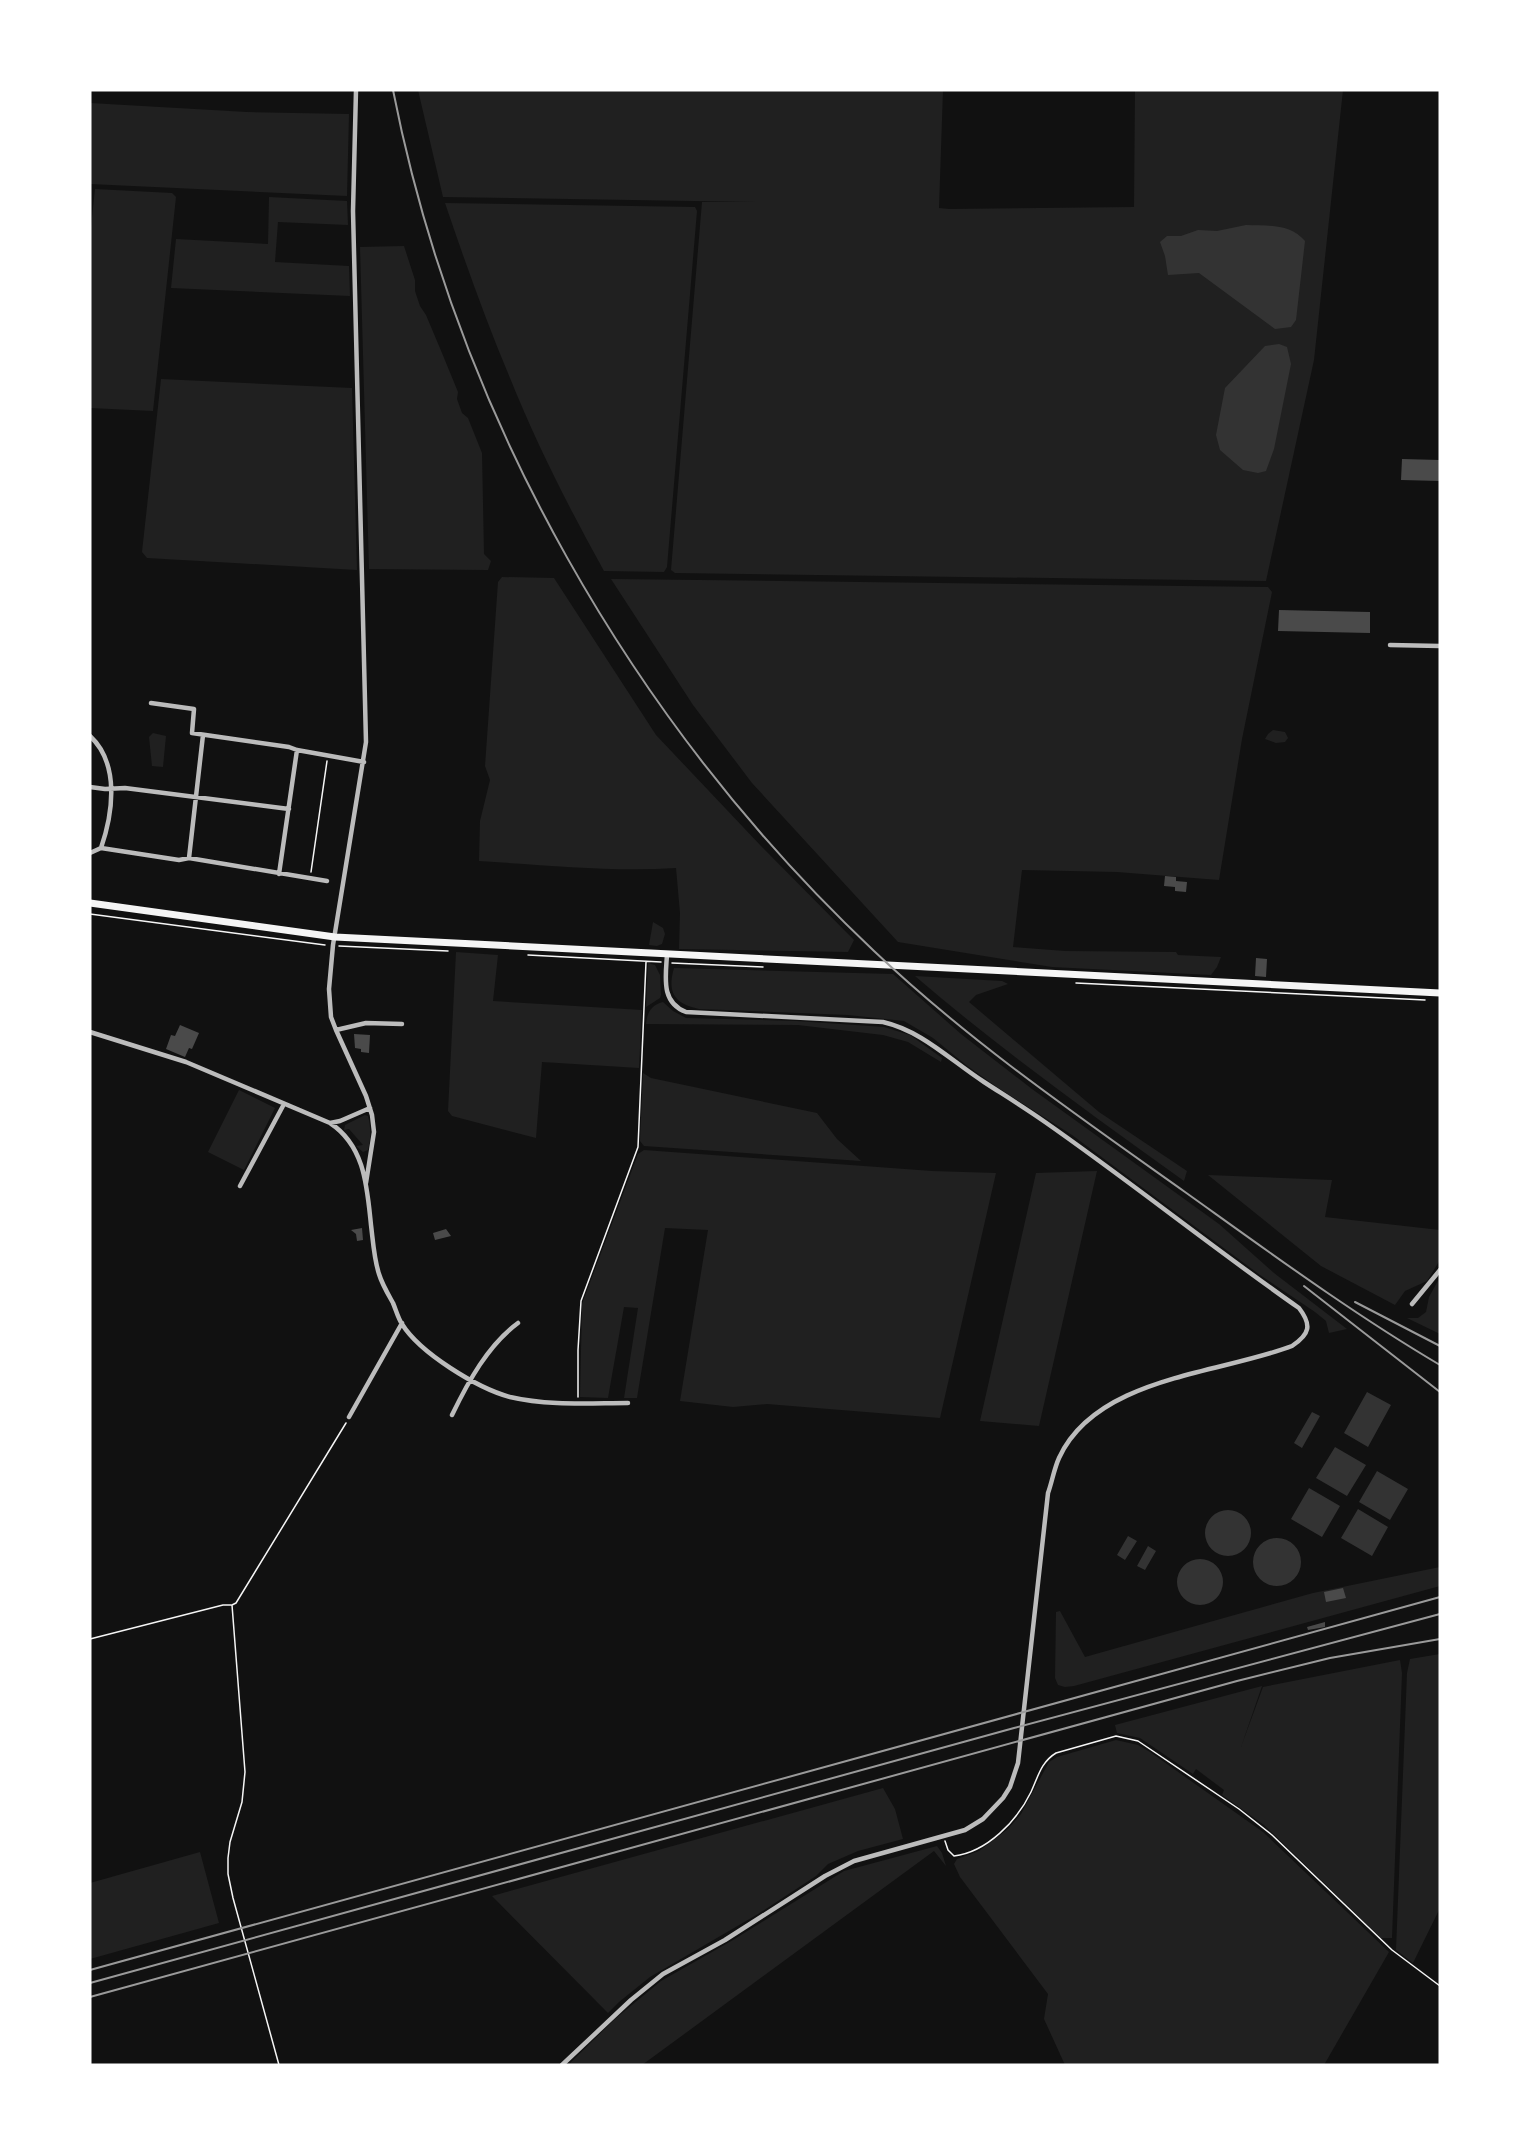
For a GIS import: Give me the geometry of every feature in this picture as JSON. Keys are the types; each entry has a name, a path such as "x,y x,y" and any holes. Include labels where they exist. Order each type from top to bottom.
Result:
{"main road":[{"path":"90,903 335,937 1440,993"}],"street":[{"path":"356,90 353,211 366,742 333,945 329,1003 336,1030 370,1108 374,1132 366,1183"},
{"path":"1390,645 1440,646"},
{"path":"151,703 194,709 192,733 278,745 364,762"},
{"path":"189,858 203,735"},
{"path":"90,736 107,762 112,789 101,848"},
{"path":"279,874 297,750"},
{"path":"90,787 125,788 289,809"},
{"path":"90,853 101,848 179,860 189,858 327,882"},
{"path":"562,2065 631,2000 663,1974 725,1940 825,1876 854,1861 965,1830 983,1819 1003,1798 1014,1776 1019,1757 1048,1493 1060,1457 1076,1432 1106,1407 1133,1392 1292,1346 1305,1336 1308,1326 1306,1317 1299,1308 1110,1168 1043,1120 981,1081 918,1035 900,1026 883,1022 686,1012 674,1006 665,987 667,954"},
{"path":"336,1030 366,1023 402,1024"},
{"path":"90,1032 186,1062 338,1128 355,1150 362,1165 380,1276 402,1323 410,1334 450,1368 508,1396 550,1402 628,1403"},
{"path":"240,1186 284,1104"},
{"path":"330,1123 370,1108"},
{"path":"1412,1304 1440,1270"},
{"path":"349,1417 402,1323"},
{"path":"452,1415 470,1379 507,1331 518,1323"}],"path":[{"path":"310,879 328,756"},
{"path":"90,914 288,941 453,951"},
{"path":"519,954 772,967"},
{"path":"578,1402 581,1301 638,1147 646,961"},
{"path":"1068,982 1421,1001 1431,998"},
{"path":"90,1639 236,1603 349,1417"},
{"path":"232,1605 245,1772 242,1802 230,1842 228,1874 279,2065"},
{"path":"943,1836 948,1850 954,1856 964,1855 979,1848 1008,1825 1020,1810 1048,1758 1116,1736 1138,1741 1272,1834 1392,1950 1440,1986"}],"shaded area":[{"path":"418,90 943,90 939,208 949,209 1134,207 1135,90 1343,90 1314,360 1266,581 675,573 671,570 702,202 755,202 443,197"},
{"path":"90,103 247,112 349,114 347,196 90,184"},
{"path":"95,189 172,193 176,197 153,411 90,408 90,236"},
{"path":"269,197 347,201 348,225 278,222 275,262 349,266 350,296 171,288 176,239 268,244"},
{"path":"445,203 695,207 697,211 667,567 664,572 604,571 554,476 520,403 484,313"},
{"path":"1246,225 1286,228 1305,241 1296,320 1291,327 1275,329 1199,273 1168,275 1160,242 1167,236 1181,236 1198,230 1217,231"},
{"path":"404,246 415,280 415,291 420,306 426,315 458,392 457,399 462,413 468,418 482,453 484,554 491,561 488,570 369,569 360,247"},
{"path":"1279,344 1287,347 1291,364 1274,449 1266,471 1258,473 1243,470 1220,450 1216,435 1225,388 1265,346"},
{"path":"161,379 352,388 357,570 147,558 142,552"},
{"path":"502,577 554,578 656,735 854,940 848,952 679,949 680,913 676,868 603,869 479,861 480,821 490,780 485,766 498,582"},
{"path":"611,579 1268,587 1272,592 1242,739 1219,880 1117,872 1022,870 1013,947 1065,951 1176,952 1178,955 1221,957 1217,967 1211,975 1052,967 898,942 752,783 693,705"},
{"path":"1273,730 1285,732 1288,738 1285,742 1276,743 1265,739"},
{"path":"153,733 166,736 163,767 152,766 149,737"},
{"path":"653,922 663,928 665,934 662,944 657,946 649,945"},
{"path":"456,952 498,955 493,1001 642,1010 639,1068 542,1062 536,1138 452,1116 448,1111"},
{"path":"648,963 655,965 660,975 661,995 646,1007"},
{"path":"674,968 893,974 961,1034 1032,1089 1219,1224 1274,1273 1347,1329 1329,1333 1326,1321 1315,1312 1260,1275 1072,1135 997,1087 933,1038 904,1021 848,1015 690,1007 674,996 671,984"},
{"path":"915,976 1002,981 1008,984 976,995 969,1002 1099,1112 1187,1171 1184,1181 1014,1056"},
{"path":"663,1002 686,1018 797,1021 884,1027 910,1035 942,1058 941,1062 908,1042 883,1035 798,1025 646,1024 650,1010"},
{"path":"643,1073 651,1078 817,1113 837,1139 861,1161 644,1146 640,1141"},
{"path":"239,1090 275,1108 244,1170 208,1152"},
{"path":"365,1115 369,1120 370,1137 368,1150 363,1152 356,1146 363,1145 349,1129 344,1130 345,1125"},
{"path":"644,1150 932,1171 996,1173 940,1418 767,1404 733,1407 680,1401 708,1230 665,1228 637,1398 624,1398 638,1308 624,1307 608,1398 580,1397 582,1304 638,1154"},
{"path":"1097,1171 1039,1426 980,1421 1036,1173"},
{"path":"1208,1175 1332,1180 1325,1217 1440,1230 1440,1260 1427,1281 1405,1291 1395,1305 1321,1266"},
{"path":"1440,1277 1440,1334 1407,1318 1418,1318 1426,1312 1429,1297"},
{"path":"1367,1392 1391,1405 1368,1447 1344,1433"},
{"path":"1312,1412 1320,1416 1302,1448 1294,1443"},
{"path":"1335,1447 1366,1465 1347,1496 1316,1478"},
{"path":"1377,1471 1408,1489 1390,1520 1359,1502"},
{"path":"1309,1488 1340,1506 1322,1537 1291,1519"},
{"path":"1358,1509 1388,1527 1372,1556 1341,1538"},
{"path":"1228,1510 1244,1517 1251,1533 1244,1549 1228,1556 1212,1549 1205,1533 1212,1517"},
{"path":"1128,1536 1137,1541 1125,1560 1117,1555"},
{"path":"1272,1538 1282,1538 1297,1548 1301,1562 1300,1571 1291,1582 1282,1586 1272,1586 1257,1576 1253,1567 1253,1557 1263,1542"},
{"path":"1148,1546 1156,1551 1145,1570 1137,1566"},
{"path":"1200,1559 1216,1566 1223,1582 1216,1598 1200,1605 1184,1598 1177,1582 1184,1566"},
{"path":"1440,1567 1440,1586 1074,1686 1058,1685 1055,1678 1056,1612 1060,1611 1085,1657 1313,1593"},
{"path":"1440,1654 1440,1908 1413,1963 1396,1950 1407,1673 1410,1659"},
{"path":"1400,1660 1402,1673 1392,1938 1381,1938 1264,1825 1222,1795 1224,1790 1196,1769 1193,1774 1140,1738 1117,1733 1115,1725 1262,1686 1241,1747 1263,1687"},
{"path":"1116,1740 1138,1745 1150,1752 1263,1832 1389,1952 1324,2065 1065,2065 1044,2019 1048,1994 960,1877 954,1864 957,1859 979,1851 1008,1829 1021,1814 1049,1762 1057,1757"},
{"path":"883,1788 895,1809 903,1839 858,1851 828,1864 816,1876 758,1914 650,1977 608,2013 492,1896"},
{"path":"937,1846 946,1866 934,1851 642,2065 568,2065 615,2019 661,1981 733,1940 844,1871"},
{"path":"200,1852 219,1923 90,1959 90,1883"}],"building":[{"path":"1402,459 1440,460 1440,481 1401,480"},
{"path":"1279,610 1370,612 1370,633 1278,631"},
{"path":"1165,876 1176,877 1176,881 1187,882 1186,892 1175,891 1175,887 1164,886"},
{"path":"1256,958 1267,959 1266,977 1255,976"},
{"path":"180,1025 199,1033 192,1049 189,1048 185,1057 166,1049 171,1035 175,1036"},
{"path":"354,1034 370,1035 369,1053 355,1048"},
{"path":"362,1228 363,1240 357,1241 356,1234 351,1230"},
{"path":"446,1229 451,1236 435,1240 433,1233"},
{"path":"1343,1588 1346,1598 1326,1602 1324,1592"},
{"path":"1325,1622 1325,1627 1308,1630 1307,1627"}],"railway":[{"path":"393,90 422,211 461,330 510,446 567,558 633,665 706,767 787,862 874,951 986,1047 1279,1259 1440,1365"},
{"path":"1304,1286 1440,1392"},
{"path":"1355,1302 1440,1346"},
{"path":"90,1970 1440,1597"},
{"path":"90,1983 1014,1728 1440,1614"},
{"path":"90,1997 1237,1681 1330,1658 1440,1639"}]}
